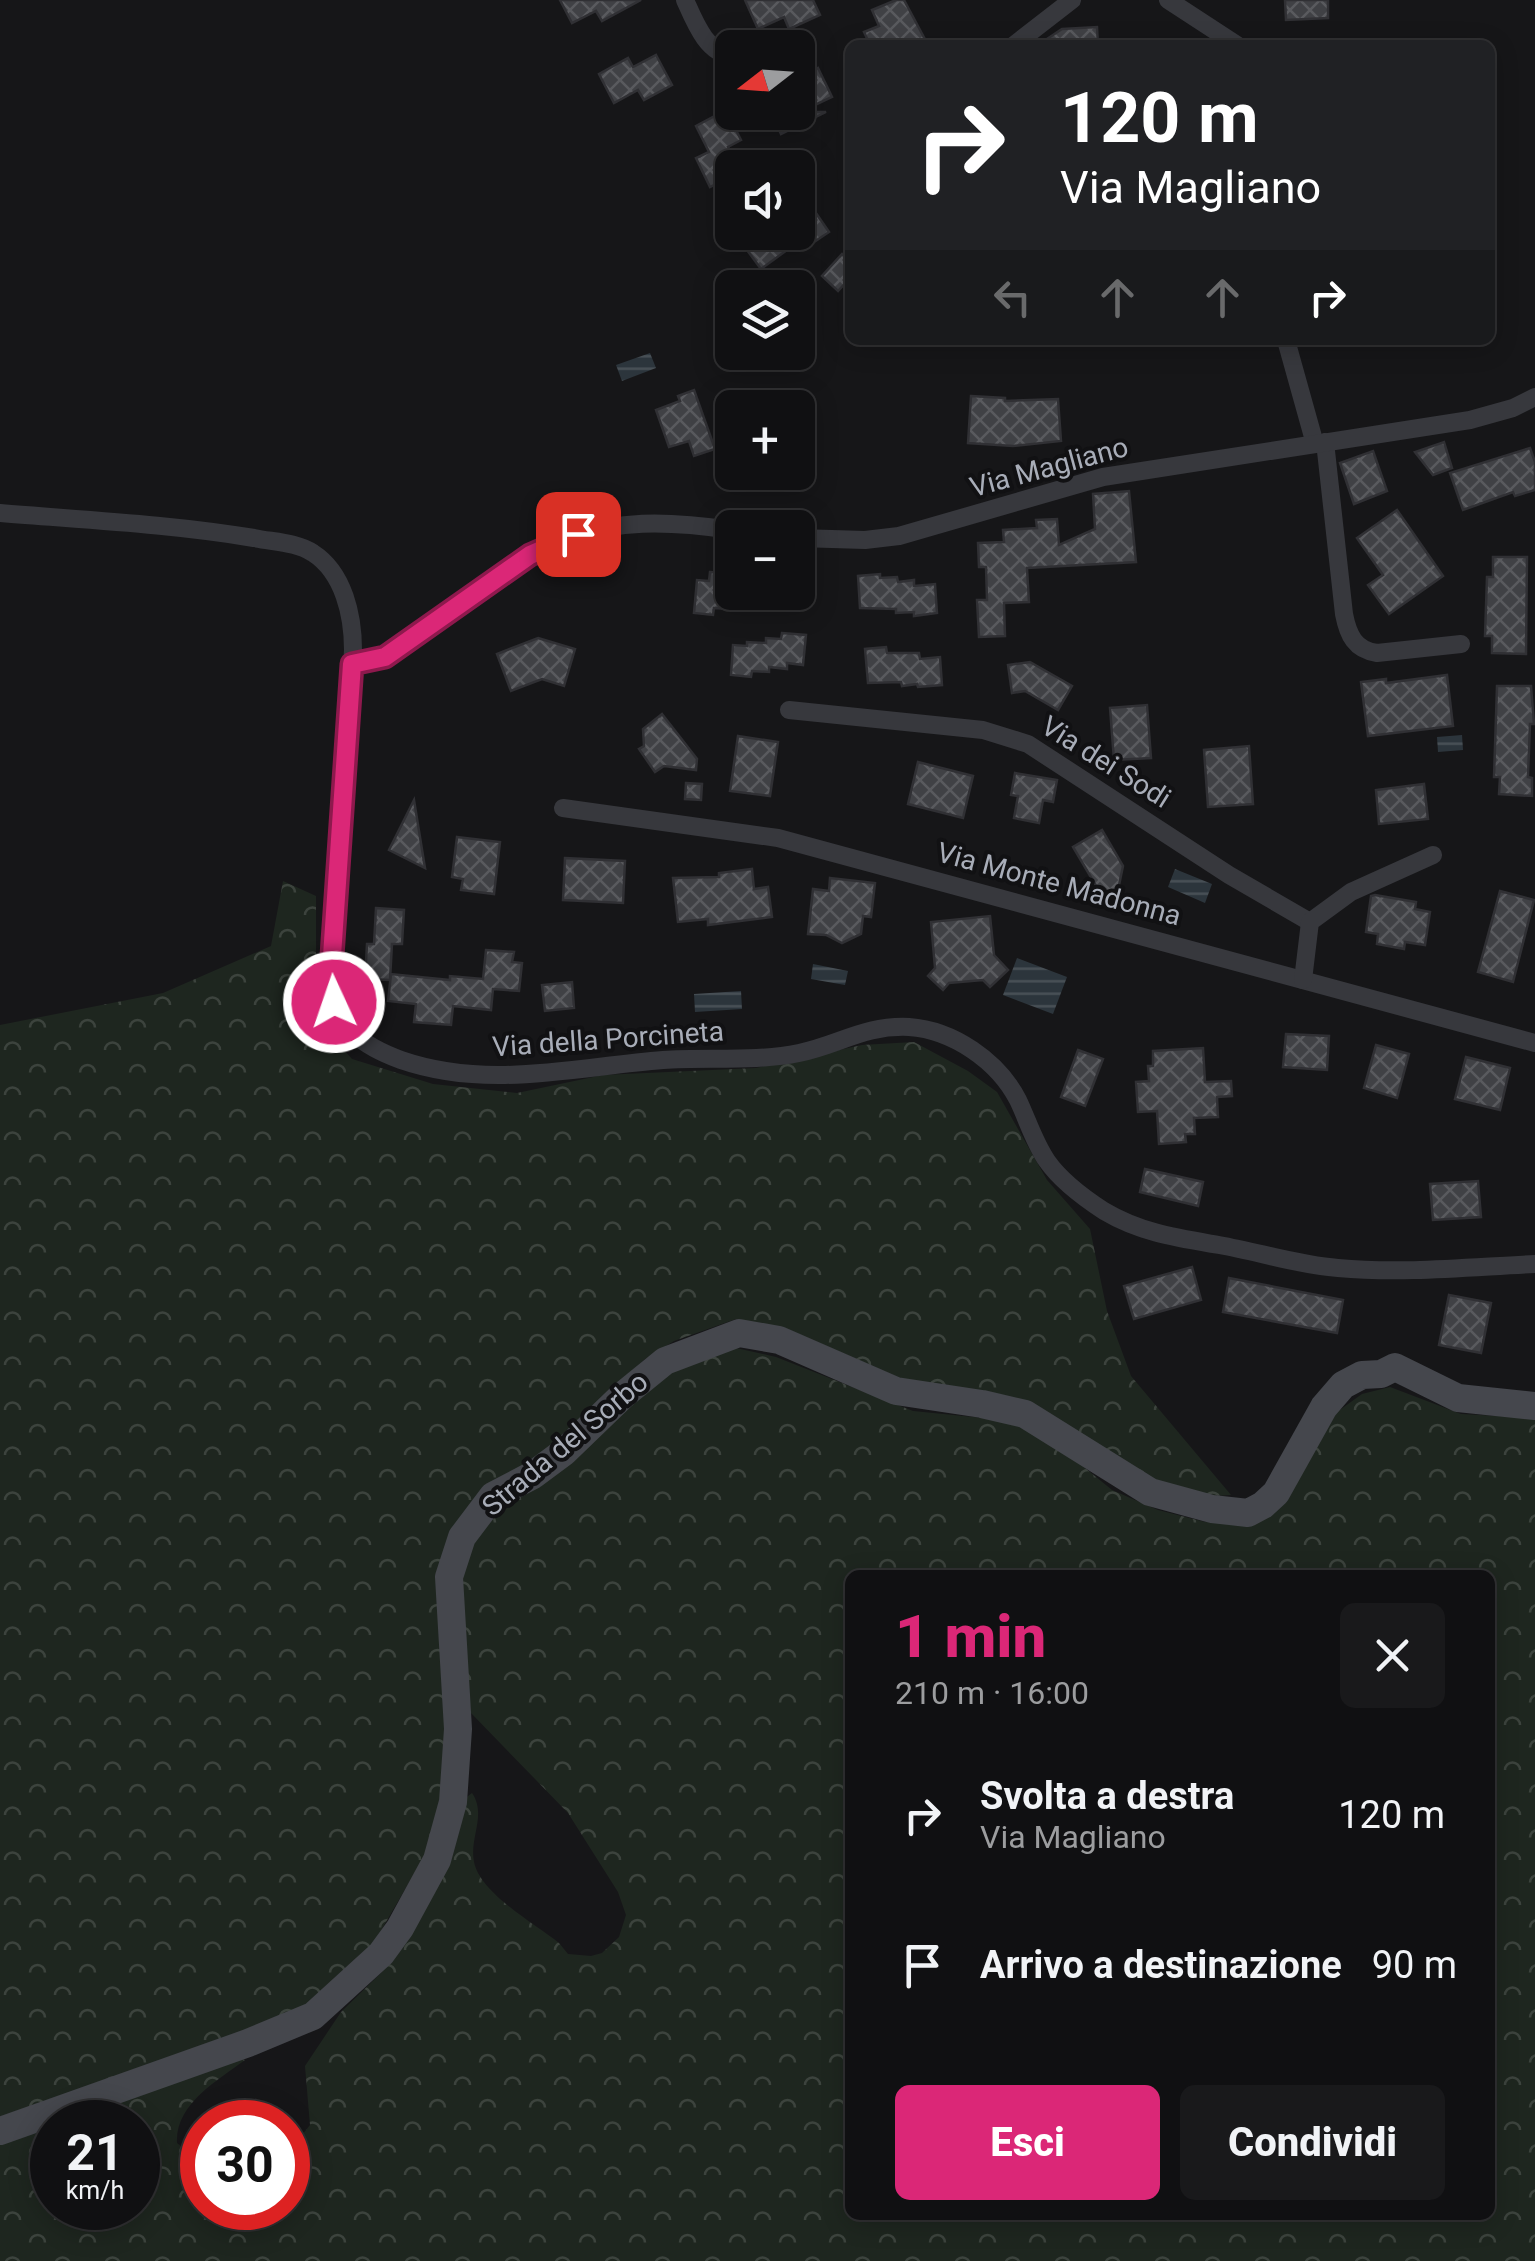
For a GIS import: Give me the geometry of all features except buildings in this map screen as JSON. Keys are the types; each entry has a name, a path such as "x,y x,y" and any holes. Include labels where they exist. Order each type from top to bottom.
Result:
{"street":[{"path":"684,0 715,49"},
{"path":"1020,40 1072,0"},
{"path":"1168,0 1229,40"},
{"path":"1288,345 1320,443 1344,614 1353,640 1364,650 1378,653 1461,644"},
{"name":"Via Magliano","path":"815,539 900,536 1076,483 1470,420 1513,408 1535,397"},
{"name":"Via della Porcineta","path":"0,513 221,533 292,545 310,551 330,569 342,591 352,627 331,977 334,1002 343,1022 360,1042 376,1051 440,1071 515,1077 642,1062 790,1054 868,1030 915,1028 962,1044 991,1064 1016,1097 1050,1166 1101,1209 1136,1227 1174,1238 1338,1268 1390,1270 1535,1264"},
{"path":"352,664 385,657 530,555 578,534 610,525 647,522 715,528"},
{"name":"Via dei Sodi","path":"789,710 982,730 1028,744 1310,922"},
{"name":"Via Monte Madonna","path":"563,808 778,838 1535,1043"},
{"path":"1304,980 1310,922 1350,892 1433,856"},
{"name":"Strada del Sorbo","path":"0,2131 313,2016 382,1954 437,1860 453,1802 458,1712 449,1577 462,1537 493,1496 564,1452 653,1369 680,1353 739,1332 779,1340 896,1391 1024,1414 1150,1492 1230,1512 1248,1512 1276,1493 1324,1407 1343,1385 1362,1376 1395,1368 1458,1398 1535,1406"}],"green space":[{"path":"283,881 316,896 316,986 327,1031 352,1059 433,1084 517,1093 603,1075 756,1068 862,1045 914,1042 968,1071 997,1092 1047,1180 1090,1229 1107,1311 1131,1376 1231,1495 1214,1496 1155,1480 1043,1410 900,1378 783,1327 736,1319 674,1341 645,1359 555,1442 458,1520 440,1800 425,1855 372,1946 306,2005 48,2100 30,2100 30,2106 0,2117 0,1025 163,993 271,946"},
{"path":"736,1348 776,1357 913,1411 1013,1421 1074,1459 1112,1490 1158,1510 1205,1522 1244,1524 1279,1507 1337,1412 1362,1394 1390,1387 1461,1414 1535,1418 1535,2261 0,2261 0,2142 30,2130 30,2230 160,2230 160,2100 107,2100 233,2057 245,2060 195,2100 180,2100 180,2230 310,2230 310,2100 305,2066 341,2012 382,1972 431,1893 456,1835 463,1800 472,1793 478,1810 474,1862 478,1874 497,1896 568,1954 602,1953 619,1937 626,1915 618,1892 568,1813 471,1713 460,1600 461,1560 476,1533 573,1455 616,1410 697,1356"}],"shaded area":[{"path":"650,353 656,368 622,381 616,365"},
{"path":"1462,735 1463,750 1438,752 1437,737"},
{"path":"1175,869 1212,884 1205,903 1168,887"},
{"path":"1017,958 1067,977 1053,1014 1003,995"},
{"path":"813,964 848,971 845,985 811,979"},
{"path":"741,991 742,1009 695,1012 694,994"}],"route":[{"path":"334,1002 332,956 352,664 385,657 530,555 578,534"}]}
